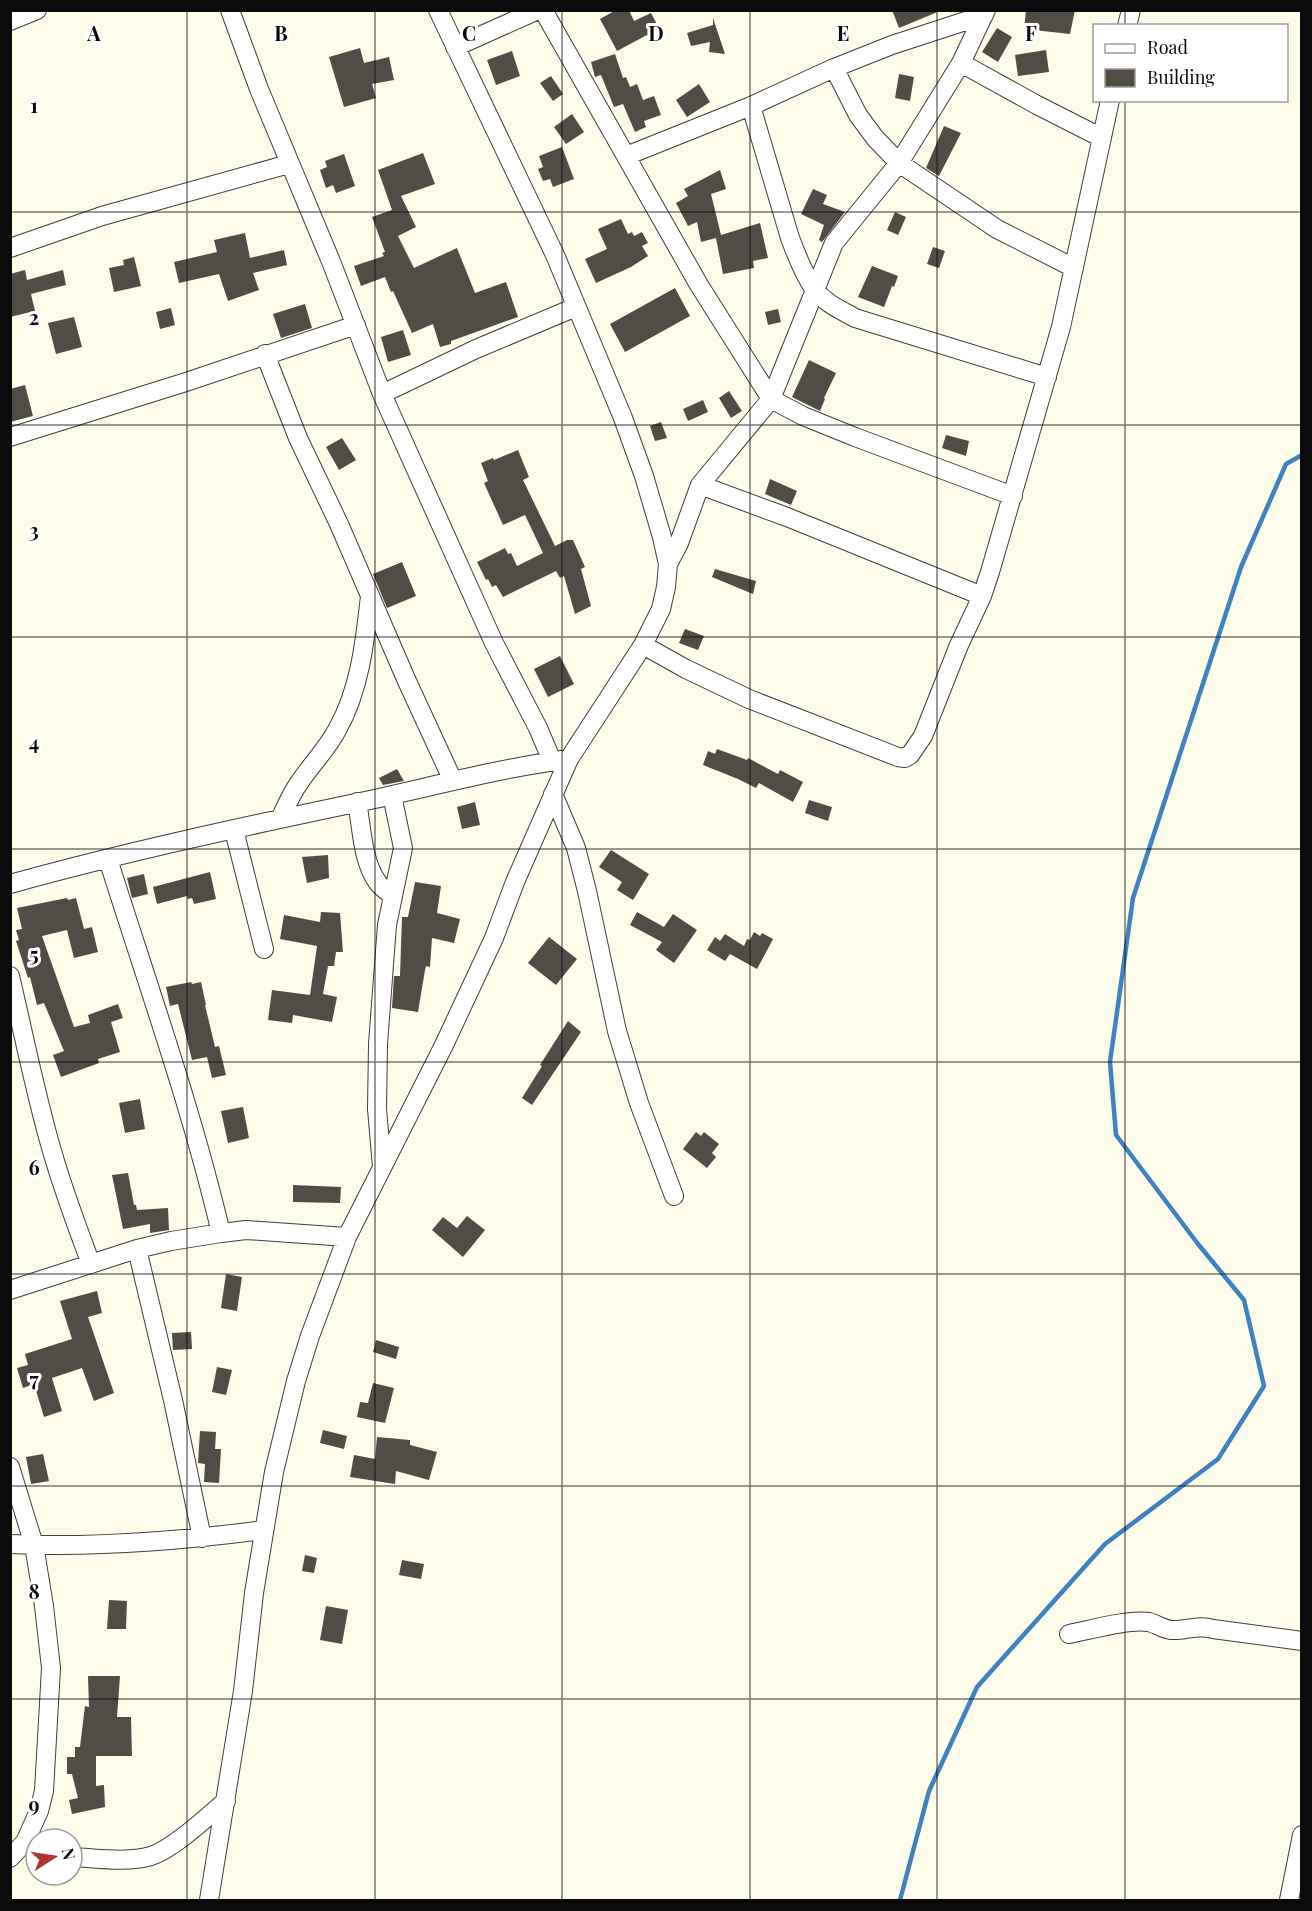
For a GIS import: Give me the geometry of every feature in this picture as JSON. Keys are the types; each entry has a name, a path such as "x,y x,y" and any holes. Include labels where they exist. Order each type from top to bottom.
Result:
{"street":[{"path":"10,21 37,10"},
{"path":"230,10 289,164 356,324 382,394 490,633 538,728 560,760"},
{"path":"209,1900 226,1802 274,1472 296,1381 310,1336 347,1237 444,1045 485,958 515,882 554,794 560,760 643,645 661,609 666,587 668,564 662,537 644,476 615,399 555,255 438,10"},
{"path":"455,46 538,10"},
{"path":"543,10 710,303 771,399 803,416 855,437 1013,496"},
{"path":"626,156 751,106 834,68 985,13"},
{"path":"668,564 679,543 700,485 771,399 834,243 898,163 961,63 985,13"},
{"path":"961,63 1102,138"},
{"path":"834,68 858,115 898,163 997,229 1074,268"},
{"path":"643,645 717,685 749,699 898,757 910,756 923,735 958,645 982,596 1013,496 1061,327 1110,102"},
{"path":"751,106 795,254 815,290 832,305 855,318 1047,377"},
{"path":"10,248 102,216 289,164"},
{"path":"382,394 476,349 576,307"},
{"path":"10,437 186,382 356,324"},
{"path":"265,354 298,438 453,781"},
{"path":"700,485 798,521 982,596"},
{"path":"280,819 299,783 339,728 358,674 370,595"},
{"path":"10,884 280,819 560,760"},
{"path":"554,794 576,848 617,1031 639,1103 674,1196"},
{"path":"382,1167 376,1109 376,1074 387,925 403,848 393,795"},
{"path":"357,802 372,873 381,886 393,896"},
{"path":"234,830 264,949"},
{"path":"108,859 193,1126 208,1176 221,1233"},
{"path":"10,976 32,1077 52,1151 71,1212 91,1264"},
{"path":"10,1290 137,1250 171,1241 221,1233 246,1230 347,1237"},
{"path":"137,1250 173,1401 202,1538"},
{"path":"10,1467 34,1545 51,1668 44,1791 35,1827"},
{"path":"10,1544 134,1543 264,1530"},
{"path":"1069,1634 1113,1625 1144,1622 1169,1630 1199,1626 1302,1641"},
{"path":"84,1857 130,1859 150,1856 167,1848 226,1802"},
{"path":"1289,1900 1302,1835"},
{"path":"10,1858 24,1849"}],"building":[{"path":"616,10 629,10 634,21 651,13 661,32 649,38 647,35 617,51 600,19"},
{"path":"892,10 940,10 940,11 899,28"},
{"path":"1026,10 1075,10 1070,34 1024,29"},
{"path":"713,18 725,54 709,52 710,42 691,46 687,33 713,25"},
{"path":"997,28 1012,37 998,62 982,52"},
{"path":"360,48 364,63 389,57 394,80 372,84 376,98 344,107 329,57"},
{"path":"1046,50 1049,72 1018,76 1015,55"},
{"path":"512,51 520,76 496,85 487,60"},
{"path":"615,54 623,78 626,77 630,87 637,84 643,100 654,96 661,115 644,121 646,127 635,132 623,104 614,107 601,75 595,77 591,62"},
{"path":"899,74 914,77 910,101 895,98"},
{"path":"551,76 563,94 553,101 540,83"},
{"path":"699,84 710,102 687,117 676,100"},
{"path":"572,114 584,132 566,144 554,127"},
{"path":"944,126 961,133 939,176 926,168"},
{"path":"562,147 574,179 553,187 550,179 543,181 538,169 543,167 539,156"},
{"path":"423,153 435,184 401,196 416,227 398,236 414,268 457,248 475,293 506,282 518,317 440,347 433,324 412,333 385,277 361,286 354,266 384,256 382,253 385,252 372,217 392,210 378,170"},
{"path":"344,154 355,186 336,193 333,185 326,188 320,170 327,167 325,161"},
{"path":"720,170 726,189 711,194 721,235 760,223 768,258 753,261 754,268 723,274 716,238 701,242 697,222 688,226 676,203 688,196 684,189"},
{"path":"813,189 827,195 823,204 845,212 822,242 819,240 824,225 801,214"},
{"path":"895,212 906,217 898,235 887,230"},
{"path":"621,219 628,234 632,232 634,236 642,232 648,243 642,246 648,256 631,267 596,283 585,259 607,249 598,229"},
{"path":"245,233 250,258 284,250 287,265 253,273 259,290 228,301 219,274 179,283 174,262 217,252 214,240"},
{"path":"933,247 945,251 939,268 927,264"},
{"path":"134,257 141,286 114,292 109,268 124,265 123,260"},
{"path":"872,266 898,276 884,307 858,297"},
{"path":"25,270 27,280 63,270 66,285 31,294 35,311 10,317 10,274"},
{"path":"675,288 690,316 625,352 610,324"},
{"path":"305,304 312,328 281,338 273,314"},
{"path":"171,308 175,325 160,329 156,312"},
{"path":"778,309 781,322 768,325 765,312"},
{"path":"74,317 82,347 56,354 48,323"},
{"path":"403,330 411,355 388,362 381,337"},
{"path":"809,360 836,373 820,411 792,397"},
{"path":"25,385 33,416 10,422 10,389"},
{"path":"729,391 742,411 731,418 719,398"},
{"path":"703,400 708,412 688,421 683,409"},
{"path":"661,422 667,438 655,441 650,426"},
{"path":"946,435 969,441 966,456 942,448"},
{"path":"342,438 356,460 339,470 326,447"},
{"path":"518,450 529,477 523,480 555,546 567,540 573,540 585,567 581,569 591,606 575,614 564,576 560,578 556,571 503,597 496,585 492,587 488,579 486,580 477,562 505,548 508,554 511,553 517,566 543,553 525,515 503,525 484,483 488,481 481,463"},
{"path":"770,479 797,491 791,505 765,494"},
{"path":"402,562 416,596 387,608 373,574"},
{"path":"715,569 756,581 753,594 712,577"},
{"path":"685,629 704,636 698,650 679,643"},
{"path":"560,656 574,684 548,697 534,669"},
{"path":"717,749 747,760 748,758 778,774 780,770 803,782 793,802 759,783 756,788 703,765 708,751 715,754"},
{"path":"397,769 404,781 383,785 379,778"},
{"path":"809,800 832,807 828,821 805,813"},
{"path":"475,802 480,825 462,829 457,807"},
{"path":"611,850 649,874 633,900 617,890 622,882 599,867"},
{"path":"328,855 329,878 307,883 302,857"},
{"path":"210,872 216,899 194,904 192,898 188,899 187,896 157,904 153,887"},
{"path":"144,874 148,894 132,898 127,878"},
{"path":"415,882 441,886 437,913 460,919 454,943 432,938 430,967 426,966 418,1012 392,1008 394,976 400,976 402,917 408,917"},
{"path":"67,898 68,900 76,898 84,929 92,927 98,952 74,958 67,930 42,936 74,1027 90,1023 88,1015 118,1004 123,1018 111,1022 120,1052 98,1059 99,1063 61,1077 53,1055 64,1051 44,1003 37,1005 30,977 28,978 16,941 19,940 16,930 22,929 17,908"},
{"path":"321,912 340,913 343,952 336,952 334,966 328,966 323,994 337,997 332,1022 293,1015 292,1023 268,1020 272,990 310,995 317,946 280,939 284,915 320,922"},
{"path":"637,912 664,927 673,914 697,930 674,963 656,950 662,942 630,925"},
{"path":"754,932 760,936 762,933 773,939 757,969 730,954 725,961 707,950 715,937 720,941 725,934 744,946"},
{"path":"549,937 577,959 556,985 528,963"},
{"path":"191,982 192,984 201,982 215,1047 219,1046 226,1075 212,1078 207,1057 192,1060 178,1004 170,1006 166,987"},
{"path":"568,1021 581,1032 532,1105 522,1098"},
{"path":"140,1099 145,1129 125,1133 119,1103"},
{"path":"243,1107 249,1138 228,1143 221,1111"},
{"path":"696,1132 701,1136 704,1132 719,1144 712,1153 716,1157 707,1168 683,1149"},
{"path":"128,1173 137,1210 168,1208 169,1230 150,1233 150,1224 123,1229 112,1175"},
{"path":"293,1185 341,1187 340,1203 293,1202"},
{"path":"467,1216 485,1230 463,1257 432,1230 443,1217 457,1228"},
{"path":"226,1274 242,1277 237,1311 221,1308"},
{"path":"97,1291 102,1313 88,1317 114,1393 94,1401 82,1368 52,1378 62,1411 44,1417 34,1384 23,1388 17,1368 28,1365 25,1354 72,1339 60,1301"},
{"path":"191,1332 192,1349 173,1350 172,1333"},
{"path":"376,1340 399,1347 396,1359 373,1352"},
{"path":"217,1367 232,1370 226,1395 212,1392"},
{"path":"373,1383 394,1388 385,1423 357,1417 360,1402 368,1403"},
{"path":"323,1430 347,1436 344,1449 320,1443"},
{"path":"200,1431 216,1432 215,1449 221,1449 219,1483 204,1482 205,1464 198,1463"},
{"path":"377,1437 410,1440 410,1445 437,1452 429,1480 396,1471 395,1484 350,1477 354,1455 375,1459"},
{"path":"43,1454 49,1481 31,1484 26,1457"},
{"path":"305,1555 317,1558 314,1573 302,1571"},
{"path":"402,1560 424,1564 421,1579 399,1575"},
{"path":"109,1600 127,1601 126,1629 107,1629"},
{"path":"326,1606 348,1610 342,1644 320,1640"},
{"path":"88,1676 120,1676 117,1717 131,1717 132,1756 96,1756 96,1786 104,1785 105,1807 72,1814 69,1800 78,1798 72,1774 67,1774 67,1757 75,1757 75,1747 80,1747 85,1706 89,1707"}],"waterway":[{"path":"900,1900 929,1791 977,1687 1105,1544 1218,1459 1264,1386 1244,1300 1198,1244 1116,1135 1110,1062 1133,898 1241,567 1286,464 1302,455"}]}
